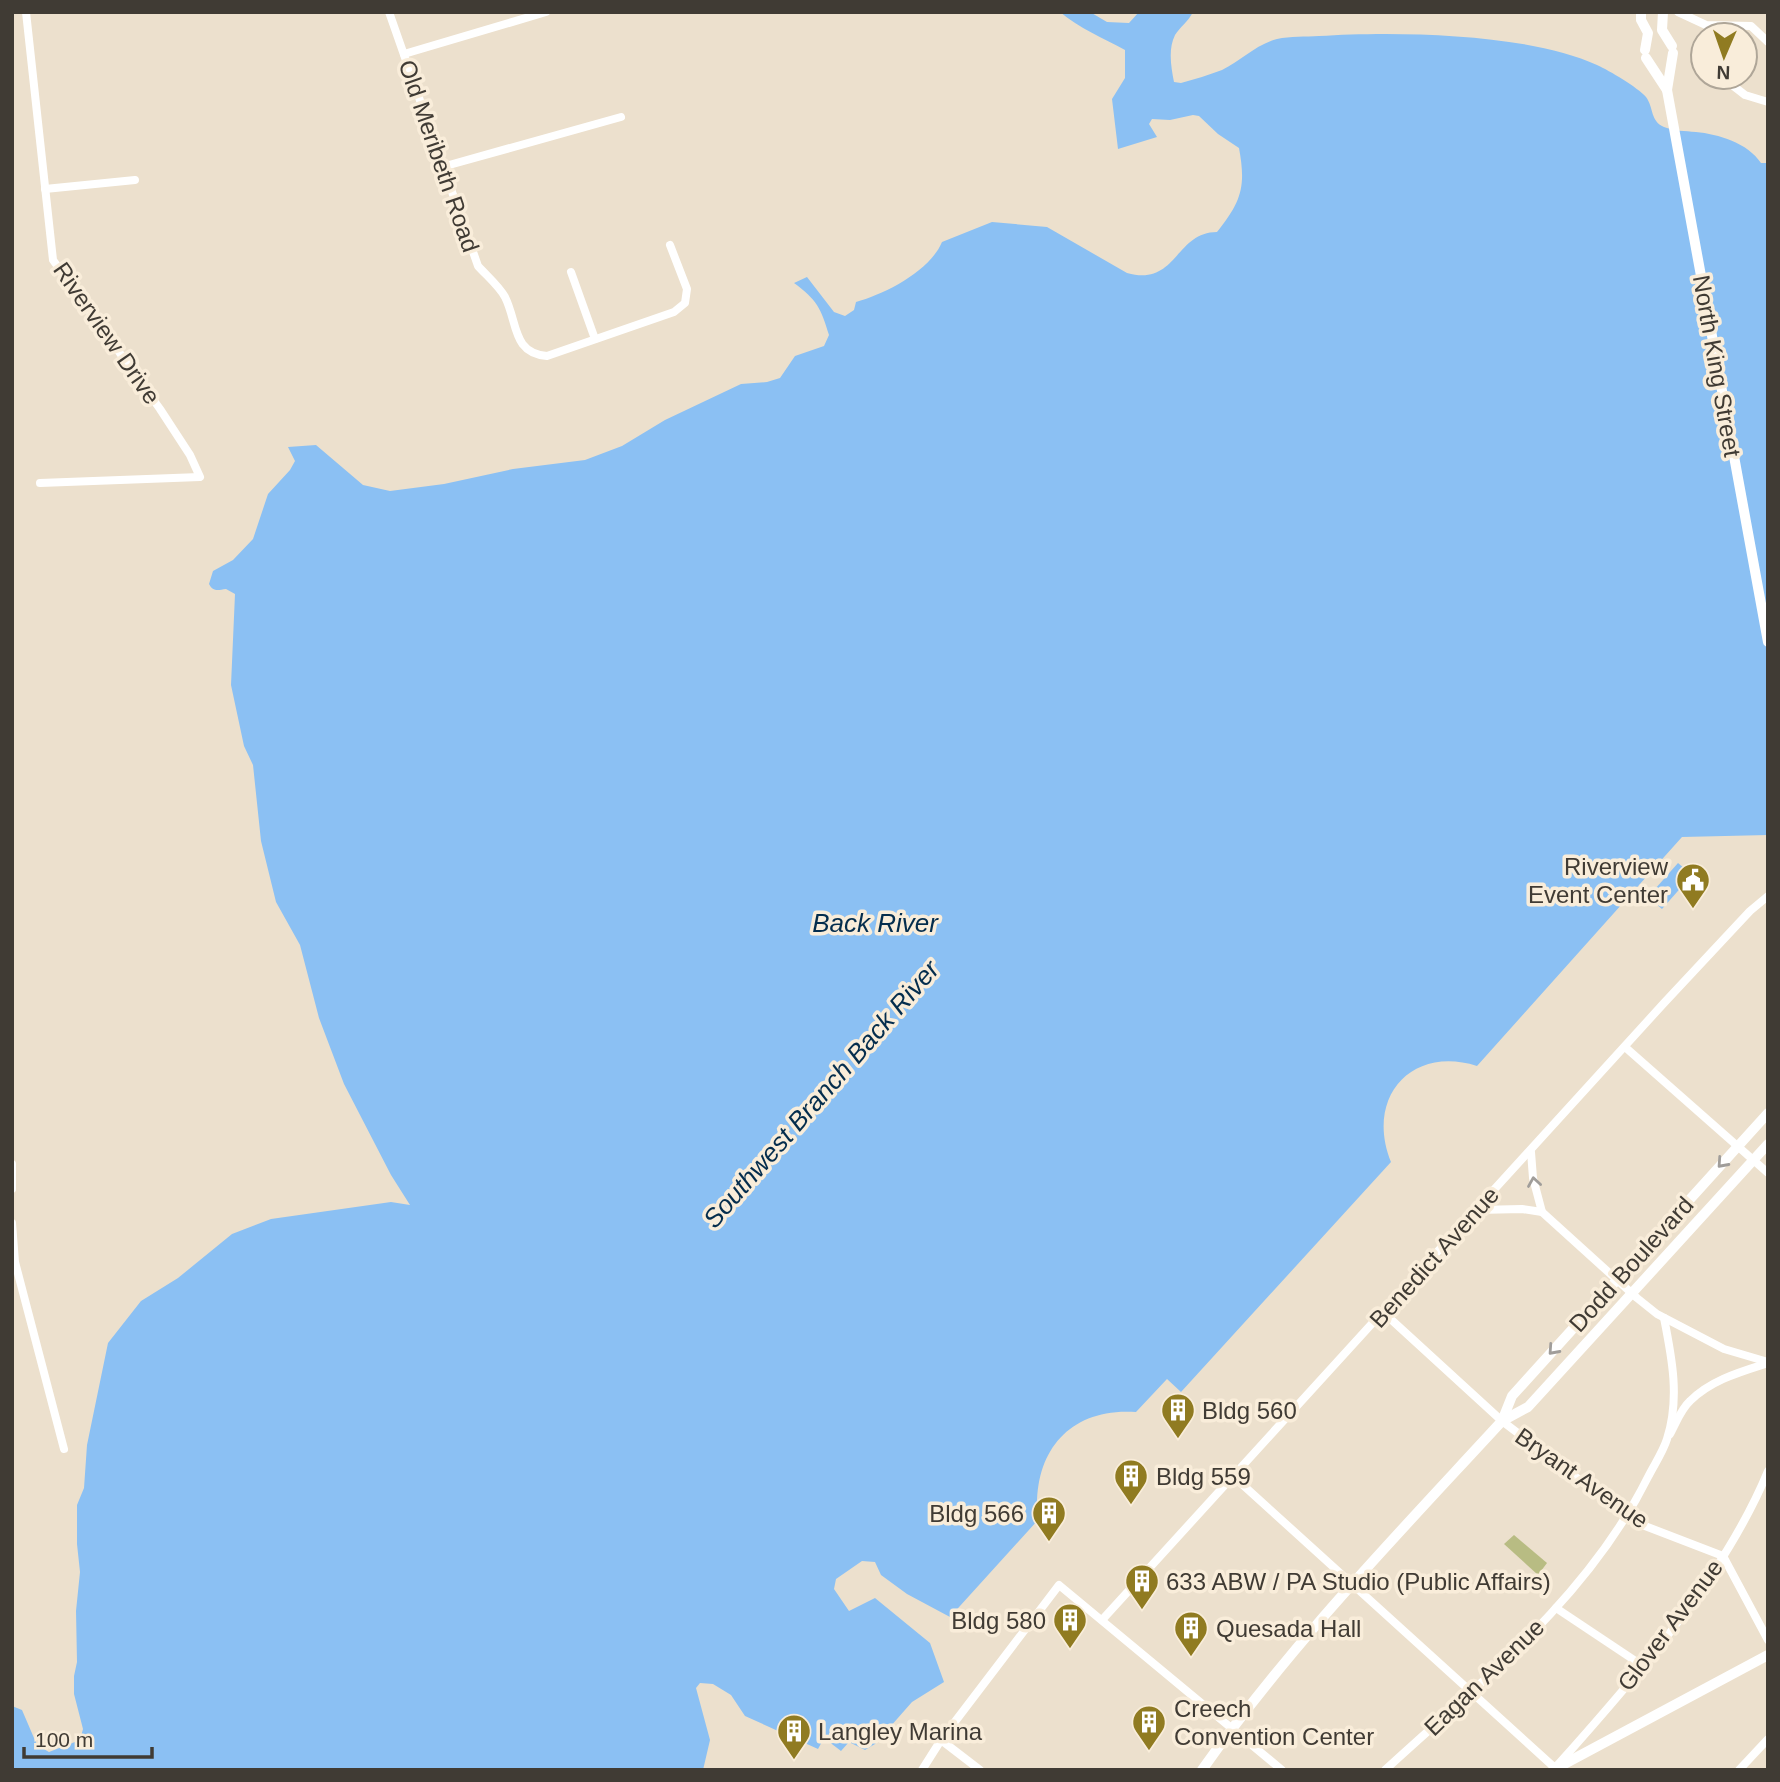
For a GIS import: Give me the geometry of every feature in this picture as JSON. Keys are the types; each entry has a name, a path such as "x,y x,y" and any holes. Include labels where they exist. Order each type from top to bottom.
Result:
{"main road":[{"name":"North King Street","path":"1641,12 1641,20 1648,33 1646,54 1667,90"},
{"name":"North King Street","path":"1663,12 1662,30 1673,49 1667,90 1768,642"}],"street":[{"name":"Riverview Drive","path":"26,12 54,260 160,409 190,455 200,477 40,483"},
{"name":"Old Meribeth Road","path":"388,12 478,266 504,294 523,348 533,355 547,356 674,312 685,303 687,289 670,245"},
{"path":"404,54 546,12"},
{"path":"1678,12 1706,25 1751,26 1768,42"},
{"path":"1740,91 1768,102"},
{"path":"442,167 621,117"},
{"path":"45,189 135,180"},
{"path":"571,272 596,339"},
{"name":"Benedict Avenue","path":"1102,1620 1750,911 1768,896"},
{"path":"1625,1047 1768,1173"},
{"name":"Dodd Boulevard","path":"1502,1421 1512,1396 1768,1113"},
{"name":"Dodd Boulevard","path":"1202,1770 1231,1728 1352,1582 1502,1421 1528,1407 1768,1144"},
{"path":"1531,1152 1533,1178 1542,1212"},
{"path":"12,1164 12,1189"},
{"path":"1477,1210 1522,1209 1542,1212 1632,1294 1664,1318 1724,1349 1768,1363"},
{"path":"12,1223 15,1262 64,1449"},
{"name":"Bryant Avenue","path":"1384,1313 1502,1421 1627,1516 1645,1526 1723,1556"},
{"name":"Eagan Avenue","path":"1664,1318 1672,1355 1675,1391 1667,1439"},
{"name":"Eagan Avenue","path":"1385,1770 1471,1693 1556,1608 1627,1516 1688,1402 1727,1376 1768,1363"},
{"name":"Glover Avenue","path":"1554,1769 1682,1617 1723,1556 1768,1471"},
{"path":"1233,1476 1554,1769 1768,1655"},
{"path":"1723,1556 1768,1640"},
{"path":"922,1770 941,1740 1059,1585 1282,1770"},
{"path":"1556,1608 1643,1666"},
{"path":"1739,1770 1768,1739"},
{"path":"941,1740 980,1770"}],"green space":[{"path":"1514,1535 1547,1563 1538,1575 1504,1544"}],"water":[{"name":"Back River","path":"1060,12 1090,12 1107,22 1129,23 1139,12 1193,12 1175,35 1171,46 1174,82 1181,83 1222,70 1262,45 1287,37 1422,35 1499,40 1535,46 1597,65 1623,80 1646,97 1654,118 1664,127 1723,137 1741,145 1761,163 1768,163 1768,835 1682,837 1477,1066 1453,1061 1432,1063 1414,1070 1400,1082 1389,1098 1384,1117 1385,1139 1391,1162 1181,1392 1167,1379 1136,1412 1112,1412 1091,1417 1059,1439 1048,1456 1041,1475 1037,1496 1038,1520 950,1617 907,1594 881,1575 875,1562 862,1561 836,1579 834,1589 849,1611 875,1598 930,1643 944,1682 912,1702 875,1744 865,1750 849,1742 841,1751 824,1738 818,1749 745,1716 731,1695 713,1684 700,1683 696,1688 710,1740 703,1770 12,1770 12,1706 22,1710 37,1745 49,1752 80,1740 83,1729 74,1694 80,1572 77,1505 84,1488 87,1445 108,1343 141,1301 178,1278 232,1234 271,1219 391,1202 410,1205 391,1175 344,1084 319,1018 300,945 276,902 261,841 253,765 244,746 231,685 235,594 226,589 212,588 209,584 213,571 233,560 253,539 268,494 295,461 288,447 316,445 363,485 390,491 444,484 513,469 585,460 622,446 665,420 741,384 780,378 795,356 824,346 829,335 817,305 794,283 807,277 834,312 845,316 854,310 856,302 893,287 917,272 936,253 942,242 992,222 1047,227 1127,273 1144,275 1166,266 1192,240 1203,234 1217,232 1232,211 1242,183 1239,148 1218,134 1199,116 1193,115 1170,120 1152,119 1149,124 1157,137 1118,149 1112,99 1125,78 1125,50 1083,28"},
{"path":"1678,863 1692,875 1662,909 1648,897"}],"place":[{"name":"Riverview Event Center","path":"1693,910"},
{"name":"Bldg 560","path":"1178,1440"},
{"name":"Bldg 559","path":"1131,1506"},
{"name":"Bldg 566","path":"1049,1543"},
{"name":"633 ABW / PA Studio (Public Affairs)","path":"1142,1611"},
{"name":"Bldg 580","path":"1070,1650"},
{"name":"Quesada Hall","path":"1191,1658"},
{"name":"Creech Convention Center","path":"1149,1752"},
{"name":"Langley Marina","path":"794,1761"}],"water label":[{"name":"Southwest Branch Back River","path":"821,1094"}]}
